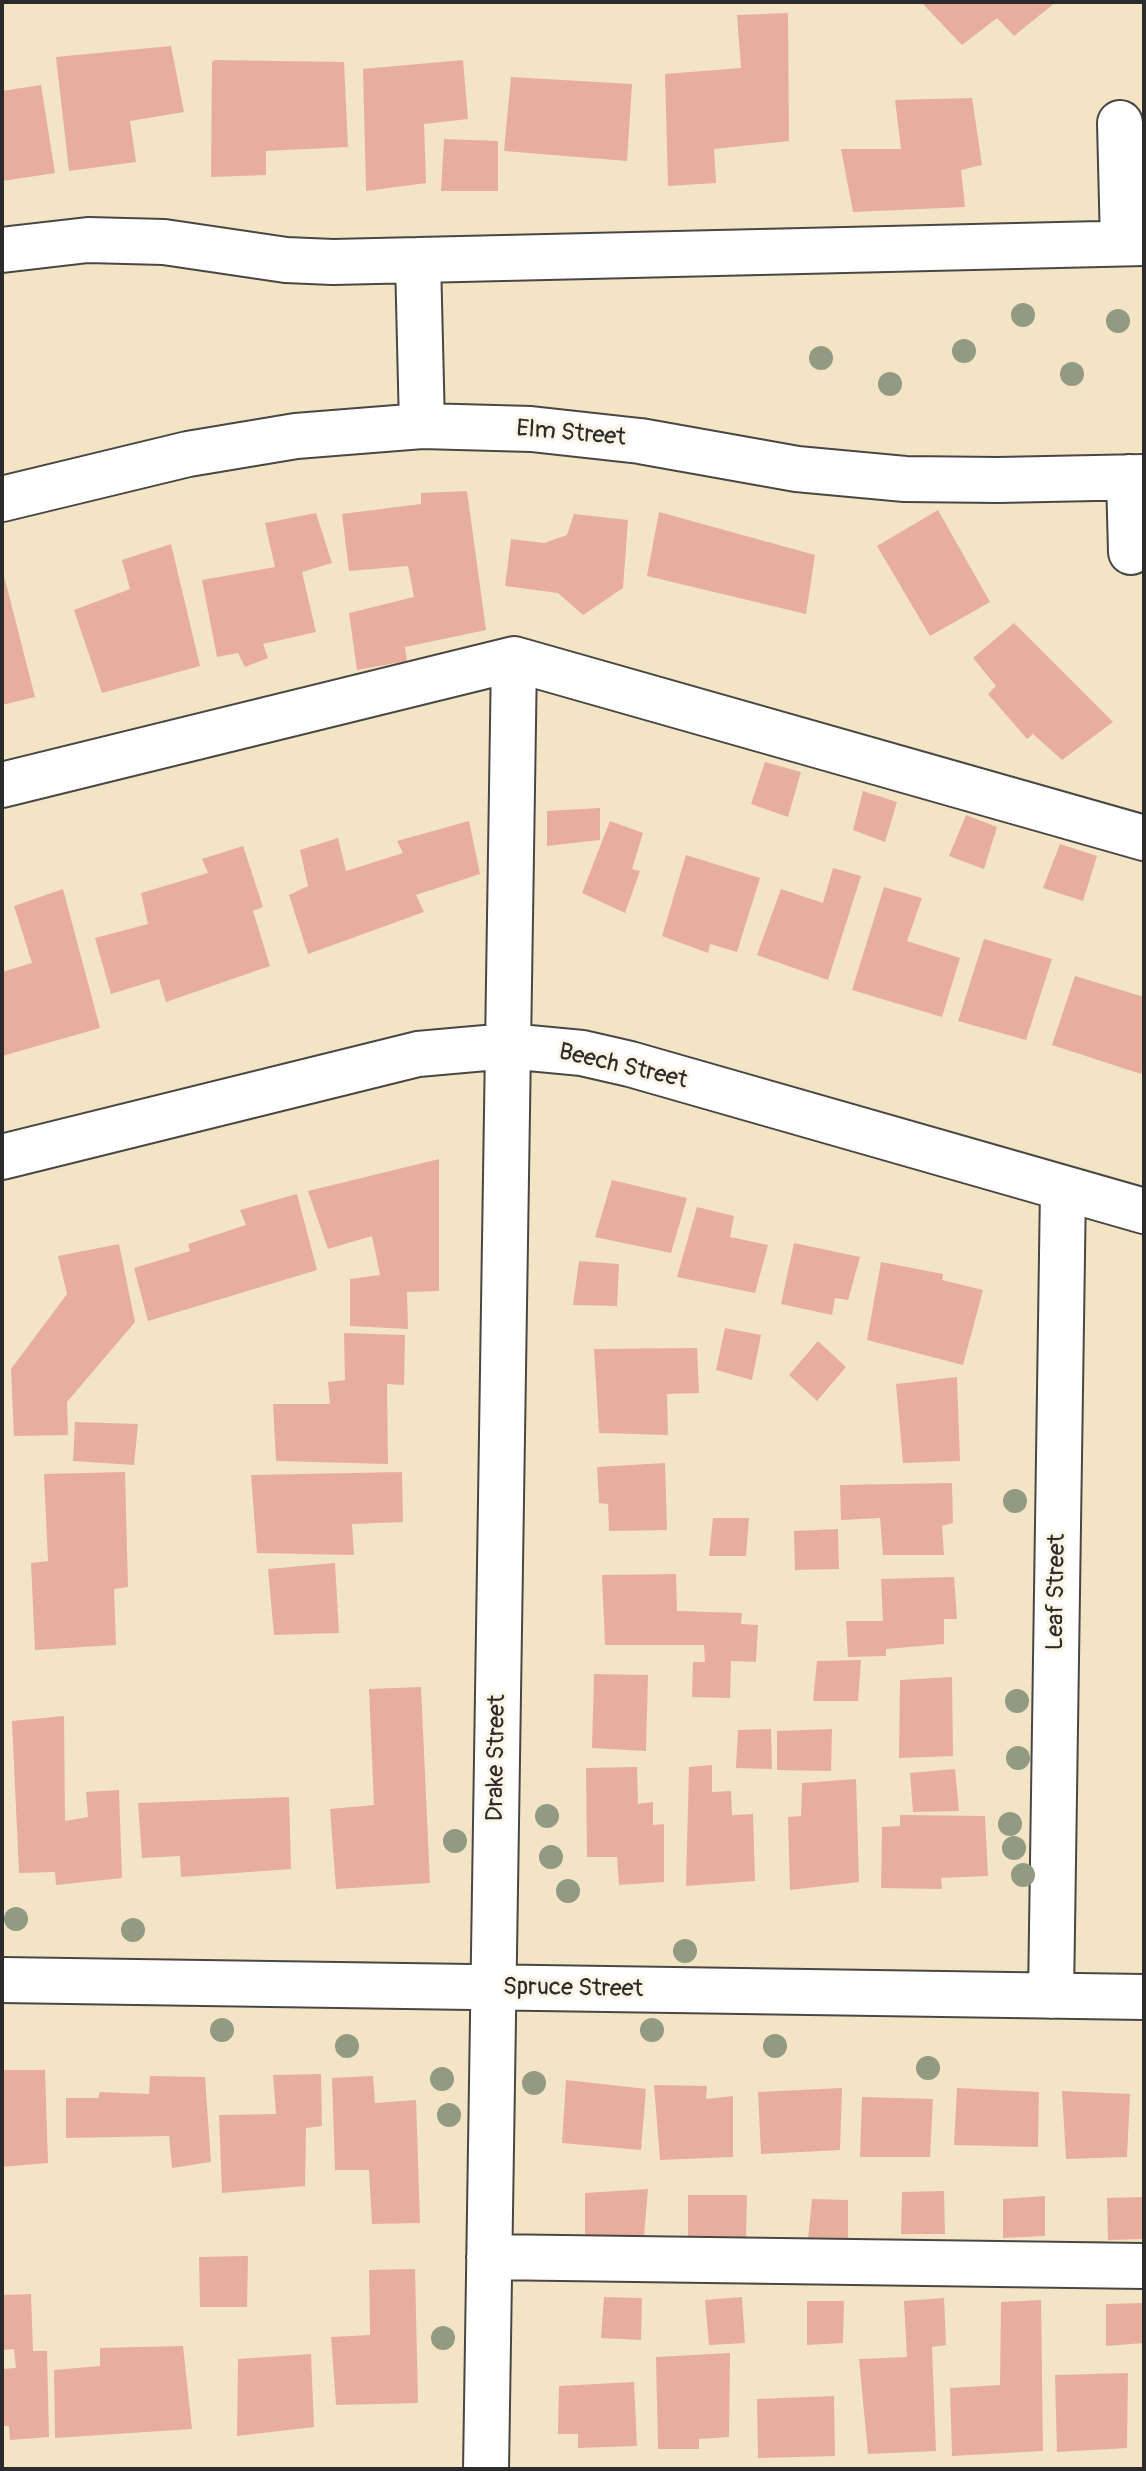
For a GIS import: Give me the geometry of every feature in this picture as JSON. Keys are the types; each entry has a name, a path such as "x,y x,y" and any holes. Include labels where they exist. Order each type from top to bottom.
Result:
{"street":[{"path":"2,250 88,240 134,241 164,242 286,260 418,260 1133,243 1120,123"},
{"path":"418,260 422,426"},
{"name":"Elm Street","path":"2,499 188,454 296,436 422,426 531,429 640,441 797,469 905,479 1136,477"},
{"path":"1131,552 1136,477"},
{"path":"2,785 514,659 1144,838"},
{"name":"Drake Street","path":"486,2469 514,659"},
{"name":"Beech Street","path":"2,1157 418,1054 508,1046 582,1053 630,1064 1144,1211"},
{"name":"Leaf Street","path":"1051,1996 1063,1188"},
{"name":"Spruce Street","path":"2,1980 1144,1997"},
{"path":"489,2257 1144,2266"}],"building":[{"path":"921,2 1056,2 1014,36 997,18 962,45"},
{"path":"788,13 789,141 714,149 716,183 668,186 665,74 741,68 737,15"},
{"path":"171,46 184,112 130,121 136,162 69,171 56,57"},
{"path":"214,60 344,62 348,147 266,151 266,175 211,177"},
{"path":"463,60 468,119 424,124 426,183 366,191 363,69"},
{"path":"511,77 632,84 627,161 504,151"},
{"path":"41,85 55,173 2,181 2,91"},
{"path":"972,98 982,165 961,170 965,207 853,212 841,149 901,149 895,100"},
{"path":"444,139 498,141 498,191 441,191"},
{"path":"467,491 486,630 405,647 407,661 357,670 349,613 414,597 408,566 349,571 342,514 421,504 421,493"},
{"path":"938,510 990,602 930,636 877,546"},
{"path":"659,512 815,555 806,614 647,576"},
{"path":"316,513 332,563 302,572 316,632 263,644 268,658 245,667 238,653 217,657 202,580 275,567 265,523"},
{"path":"574,514 628,520 623,588 583,615 558,593 505,586 511,539 544,543 567,535"},
{"path":"171,544 200,666 102,693 74,610 130,589 122,560"},
{"path":"2,573 35,697 2,705"},
{"path":"1014,623 1113,722 1062,760 1033,734 1027,739 988,694 996,686 973,658"},
{"path":"765,762 801,772 788,817 751,804"},
{"path":"863,791 897,802 885,842 853,830"},
{"path":"600,808 600,840 547,846 547,811"},
{"path":"966,815 997,827 984,869 949,856"},
{"path":"469,821 480,874 416,895 424,912 308,954 289,895 308,886 300,850 338,838 346,871 403,853 397,841"},
{"path":"610,821 643,833 632,869 640,871 625,913 582,893"},
{"path":"1060,844 1097,856 1083,901 1043,888"},
{"path":"243,846 263,907 253,911 270,966 166,1002 159,979 111,994 95,938 148,924 141,893 208,873 202,859"},
{"path":"686,855 760,878 737,952 710,944 708,953 662,936"},
{"path":"833,868 861,876 828,980 757,955 781,889 823,903"},
{"path":"884,887 922,898 907,941 960,958 942,1017 852,990"},
{"path":"63,889 100,1028 2,1056 2,972 32,963 14,906"},
{"path":"984,939 1052,959 1026,1040 958,1021"},
{"path":"1075,976 1144,997 1144,1064 1141,1074 1052,1045"},
{"path":"439,1159 439,1291 407,1292 408,1329 350,1326 350,1279 380,1275 372,1236 328,1249 308,1191"},
{"path":"612,1180 687,1198 671,1253 595,1237"},
{"path":"297,1194 317,1270 148,1321 134,1268 190,1251 188,1244 246,1225 240,1210"},
{"path":"697,1207 734,1216 730,1237 768,1245 755,1293 677,1277"},
{"path":"794,1243 860,1257 848,1300 835,1298 832,1315 781,1304"},
{"path":"119,1244 135,1322 67,1402 68,1435 14,1436 11,1369 67,1294 58,1256"},
{"path":"579,1261 619,1264 617,1306 573,1305"},
{"path":"881,1262 943,1274 942,1280 983,1290 963,1365 867,1340"},
{"path":"725,1328 761,1335 752,1380 716,1370"},
{"path":"344,1333 405,1335 404,1385 387,1384 388,1464 276,1461 273,1404 330,1404 328,1382 345,1380"},
{"path":"818,1341 846,1367 817,1401 789,1375"},
{"path":"697,1348 699,1393 667,1394 668,1435 599,1433 594,1349"},
{"path":"957,1377 960,1461 903,1463 896,1384"},
{"path":"75,1422 138,1424 134,1465 73,1461"},
{"path":"665,1463 667,1530 609,1531 608,1504 599,1503 597,1467"},
{"path":"125,1472 128,1587 114,1589 116,1645 35,1650 31,1563 48,1561 44,1474"},
{"path":"402,1472 403,1522 352,1524 354,1555 257,1553 251,1475"},
{"path":"952,1483 953,1523 942,1526 944,1555 883,1555 880,1518 841,1520 840,1485"},
{"path":"713,1518 749,1518 746,1556 709,1556"},
{"path":"838,1529 839,1569 795,1570 794,1531"},
{"path":"335,1563 339,1633 274,1635 268,1569"},
{"path":"676,1574 677,1611 742,1613 741,1624 758,1625 756,1662 731,1661 730,1698 692,1697 693,1662 705,1662 704,1645 605,1645 602,1575"},
{"path":"954,1577 957,1619 944,1619 944,1644 886,1649 886,1656 848,1657 846,1621 883,1621 881,1579"},
{"path":"861,1660 858,1701 813,1701 817,1661"},
{"path":"594,1674 648,1675 646,1751 592,1748"},
{"path":"952,1677 953,1756 899,1758 900,1680"},
{"path":"421,1687 430,1883 336,1889 330,1809 374,1805 369,1689"},
{"path":"64,1716 65,1821 88,1817 86,1792 119,1790 122,1878 56,1885 55,1872 19,1873 12,1721"},
{"path":"771,1729 772,1769 736,1768 738,1730"},
{"path":"832,1729 831,1771 777,1770 777,1731"},
{"path":"712,1765 712,1792 731,1791 732,1815 753,1814 755,1881 686,1886 689,1767"},
{"path":"637,1767 638,1804 653,1802 653,1825 664,1824 664,1882 619,1885 617,1857 587,1857 586,1768"},
{"path":"955,1769 959,1811 913,1812 910,1773"},
{"path":"856,1779 859,1882 790,1890 788,1817 801,1816 802,1783"},
{"path":"289,1797 291,1869 181,1877 180,1856 142,1858 138,1803"},
{"path":"900,1815 985,1816 988,1876 941,1878 942,1889 881,1888 882,1827 900,1826"},
{"path":"2,2070 45,2070 48,2163 2,2167"},
{"path":"321,2074 322,2126 306,2128 305,2186 222,2193 219,2115 276,2114 273,2075"},
{"path":"150,2076 205,2077 211,2162 172,2168 169,2136 66,2138 66,2098 98,2098 100,2092 149,2094"},
{"path":"373,2076 375,2103 416,2100 420,2223 372,2224 369,2170 335,2170 332,2078"},
{"path":"566,2080 646,2089 641,2150 562,2143"},
{"path":"654,2085 707,2086 706,2099 733,2096 733,2157 660,2160"},
{"path":"842,2088 840,2150 761,2154 758,2092"},
{"path":"957,2088 1039,2092 1038,2147 954,2145"},
{"path":"1062,2091 1130,2094 1127,2157 1066,2159"},
{"path":"862,2097 933,2099 930,2157 860,2157"},
{"path":"648,2189 644,2236 585,2237 585,2193"},
{"path":"944,2191 945,2234 901,2234 902,2192"},
{"path":"688,2195 747,2195 746,2238 688,2239"},
{"path":"1045,2196 1045,2236 1003,2238 1003,2199"},
{"path":"1144,2197 1144,2239 1108,2240 1107,2198"},
{"path":"812,2199 848,2200 848,2240 808,2240"},
{"path":"248,2256 247,2307 200,2307 199,2257"},
{"path":"415,2269 418,2403 336,2405 331,2337 370,2335 369,2270"},
{"path":"31,2294 33,2351 47,2351 49,2437 10,2440 9,2426 2,2426 2,2369 16,2368 14,2349 2,2350 2,2295"},
{"path":"604,2297 642,2298 641,2340 601,2338"},
{"path":"742,2297 745,2343 709,2345 705,2300"},
{"path":"944,2298 946,2345 932,2347 936,2451 868,2454 859,2359 907,2357 904,2301"},
{"path":"1041,2300 1043,2451 952,2456 950,2388 1000,2385 1001,2302"},
{"path":"807,2301 844,2301 843,2343 807,2345"},
{"path":"1144,2303 1144,2343 1106,2346 1106,2304"},
{"path":"183,2346 192,2429 55,2438 54,2370 100,2366 100,2348"},
{"path":"730,2353 729,2437 699,2439 699,2449 658,2449 656,2357"},
{"path":"311,2354 314,2427 237,2436 238,2359"},
{"path":"1128,2373 1127,2448 1057,2452 1055,2375"},
{"path":"634,2382 637,2446 578,2448 578,2434 558,2434 559,2386"},
{"path":"834,2396 835,2456 758,2458 757,2399"}]}
